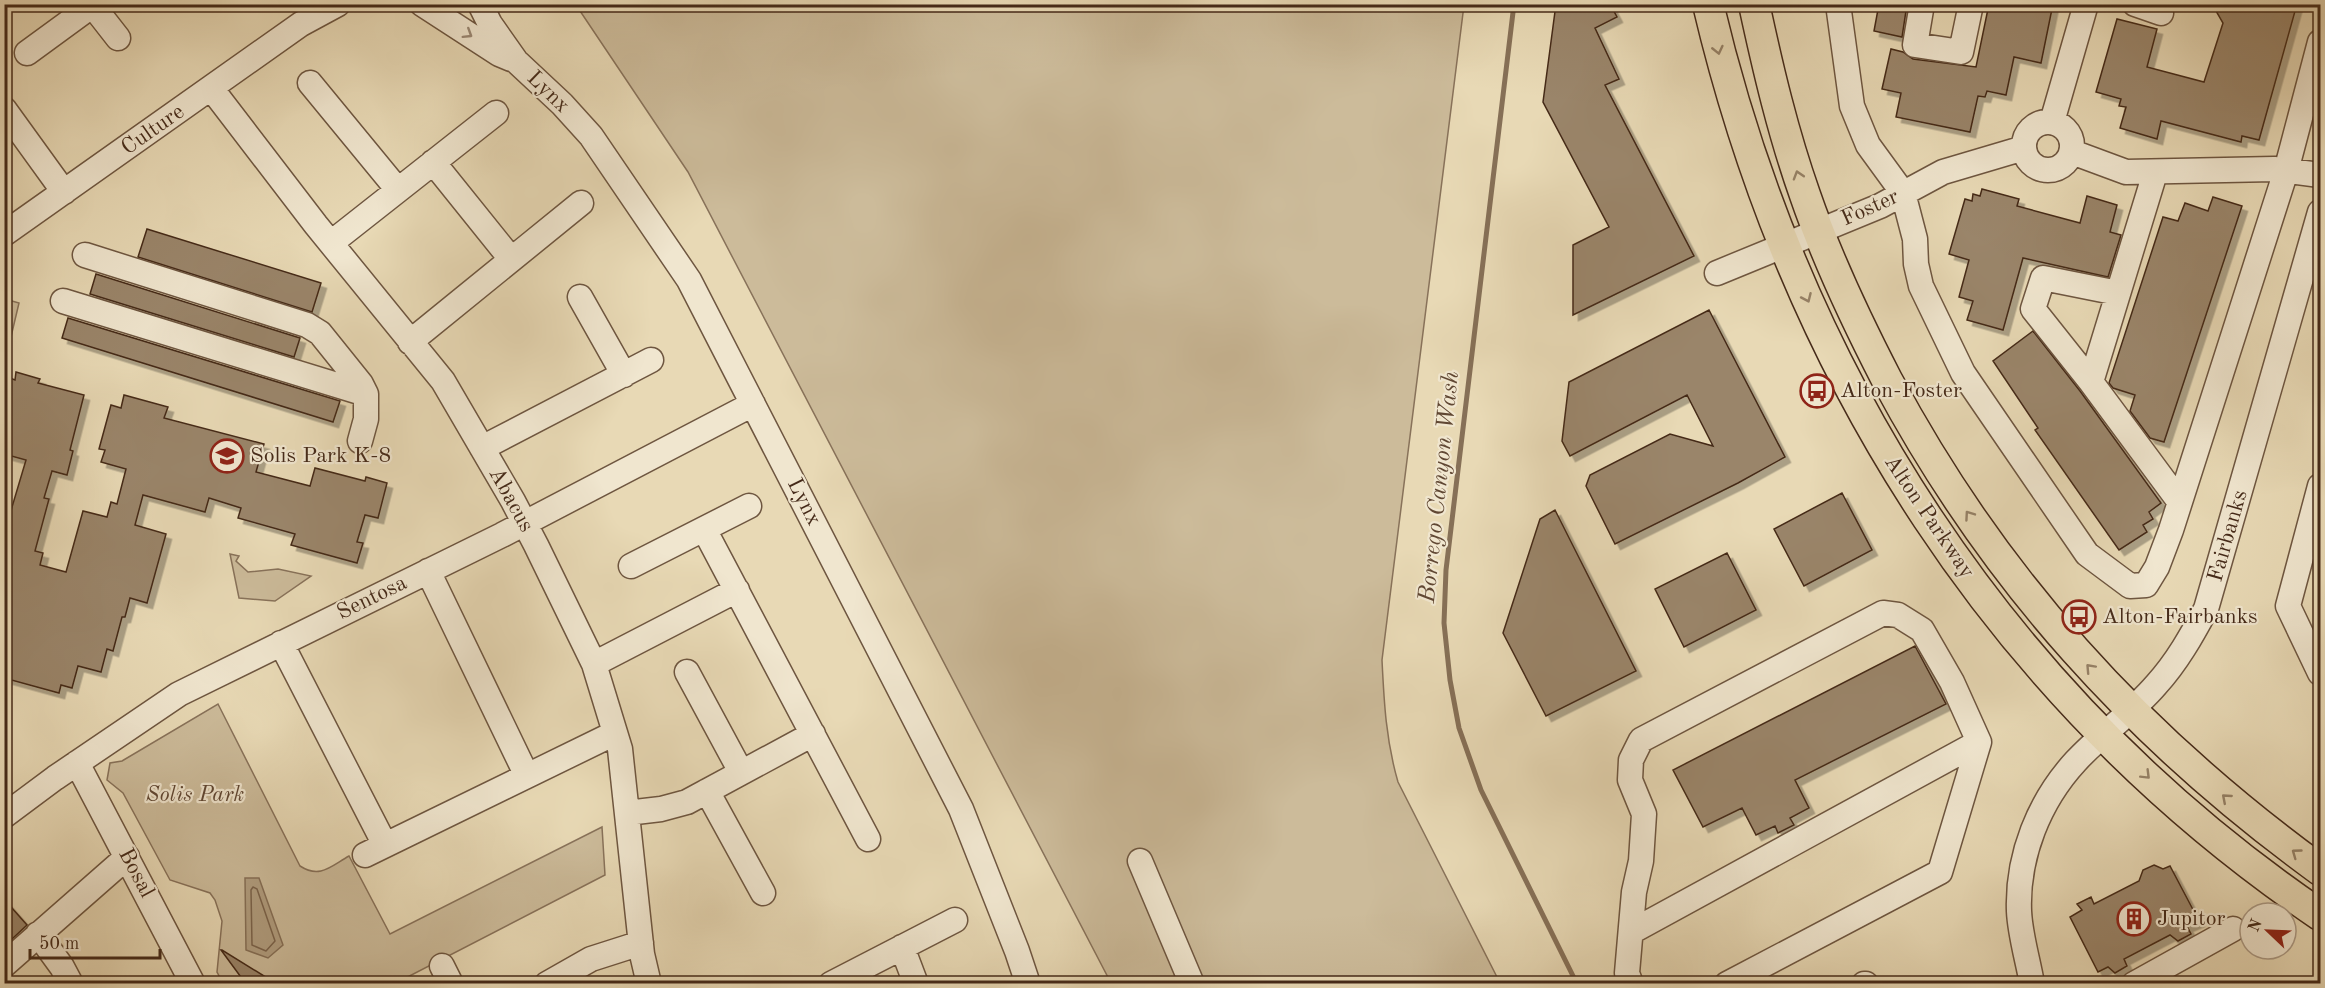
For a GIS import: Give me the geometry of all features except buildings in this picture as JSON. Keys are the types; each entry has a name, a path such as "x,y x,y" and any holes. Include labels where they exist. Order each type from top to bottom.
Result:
{"main road":[{"name":"Alton Parkway","path":"1708,4 1721,61 1743,134 1784,244 1832,355 1878,441 1916,502 1953,557 2007,628 2045,673 2104,735 2209,832 2320,915"},
{"name":"Alton Parkway","path":"1754,4 1789,145 1818,230 1867,343 1934,464 2003,563 2081,659 2130,710 2232,803 2320,870"}],"street":[{"name":"Culture","path":"301,24 317,4"},
{"name":"Culture","path":"4,234 301,24 338,4"},
{"name":"Lynx","path":"422,4 499,54 516,61"},
{"name":"Lynx","path":"480,4 490,24 516,61 562,104 591,136 626,184 689,280 960,809 1028,984"},
{"path":"1838,4 1852,106 1868,145 1903,193 1915,239 1916,264 1921,286 1963,373 2087,554 2130,586 2146,585 2157,567 2286,171 2320,42"},
{"path":"1922,4 1915,45 1961,52 1971,4"},
{"path":"2052,122 2086,4"},
{"path":"2135,4 2161,13"},
{"path":"27,53 93,5 118,38"},
{"path":"310,83 398,190"},
{"name":"Abacus","path":"211,88 331,243 443,381 524,523 594,664 620,749 641,942 649,984"},
{"path":"4,109 64,192"},
{"path":"331,243 496,113"},
{"path":"2052,122 2063,126 2070,134 2073,143 2072,152 2060,167 2051,170 2042,169 2033,165 2027,157 2024,148 2025,139 2037,124 2052,122"},
{"name":"Foster","path":"1718,273 1880,206 1943,172 2024,148"},
{"path":"2072,152 2126,172 2274,169 2320,175"},
{"path":"433,162 511,260"},
{"path":"2091,382 2155,173"},
{"path":"410,342 581,203"},
{"name":"Fairbanks","path":"2032,984 2019,913 2021,870 2031,832 2060,782 2076,761 2156,685 2184,649 2206,609 2320,212"},
{"path":"85,255 307,325 320,333 361,384 366,394 366,419 360,441"},
{"path":"2118,293 2043,278 2032,309 2091,382 2179,501"},
{"path":"580,297 624,375"},
{"path":"63,301 366,394"},
{"path":"482,448 651,360"},
{"name":"Sentosa","path":"4,816 179,694 524,523 753,404"},
{"path":"2320,486 2288,606 2320,673"},
{"path":"631,566 749,506"},
{"path":"704,529 868,839"},
{"path":"428,571 526,774"},
{"path":"594,664 736,590"},
{"path":"1631,984 1627,973 1634,892 1641,861 1644,814 1630,780 1631,760 1641,740 1883,613 1898,615 1922,630 1952,682 1979,742 1940,872 1727,984"},
{"path":"281,643 375,850 526,774 615,733"},
{"path":"687,672 741,772"},
{"path":"627,813 661,809 687,802 813,734"},
{"path":"1631,932 1979,742"},
{"name":"Bosal","path":"77,763 193,984"},
{"path":"707,791 763,893"},
{"path":"4,965 127,857"},
{"path":"1140,861 1192,984"},
{"path":"831,984 955,920"},
{"path":"2134,984 2233,929"},
{"path":"38,934 62,967 71,984"},
{"path":"547,984 591,959 641,942"},
{"path":"902,947 915,984"}],"green space":[{"path":"576,5 1464,5 1382,660 1388,736 1398,782 1500,983 1111,983 688,172"},
{"path":"4,299 19,303 5,362"},
{"path":"230,554 239,556 236,561 248,572 278,569 311,576 275,601 239,598"},
{"name":"Solis Park","path":"218,704 300,866 307,870 325,870 349,856 390,934 602,827 605,875 396,983 223,983 217,972 222,921 215,900 210,893 170,880 123,793 107,780 110,763 122,761"}],"water":[{"path":"245,878 259,878 283,945 268,958 246,950"}],"waterway":[{"name":"Borrego Canyon Wash","path":"1514,4 1446,570 1444,623 1450,680 1459,728 1481,790 1577,984"}],"place":[{"name":"Alton-Foster","path":"1817,391"},
{"name":"Solis Park K-8","path":"227,456"},
{"name":"Alton-Fairbanks","path":"2079,617"},
{"name":"Jupitor","path":"2134,919"}]}
